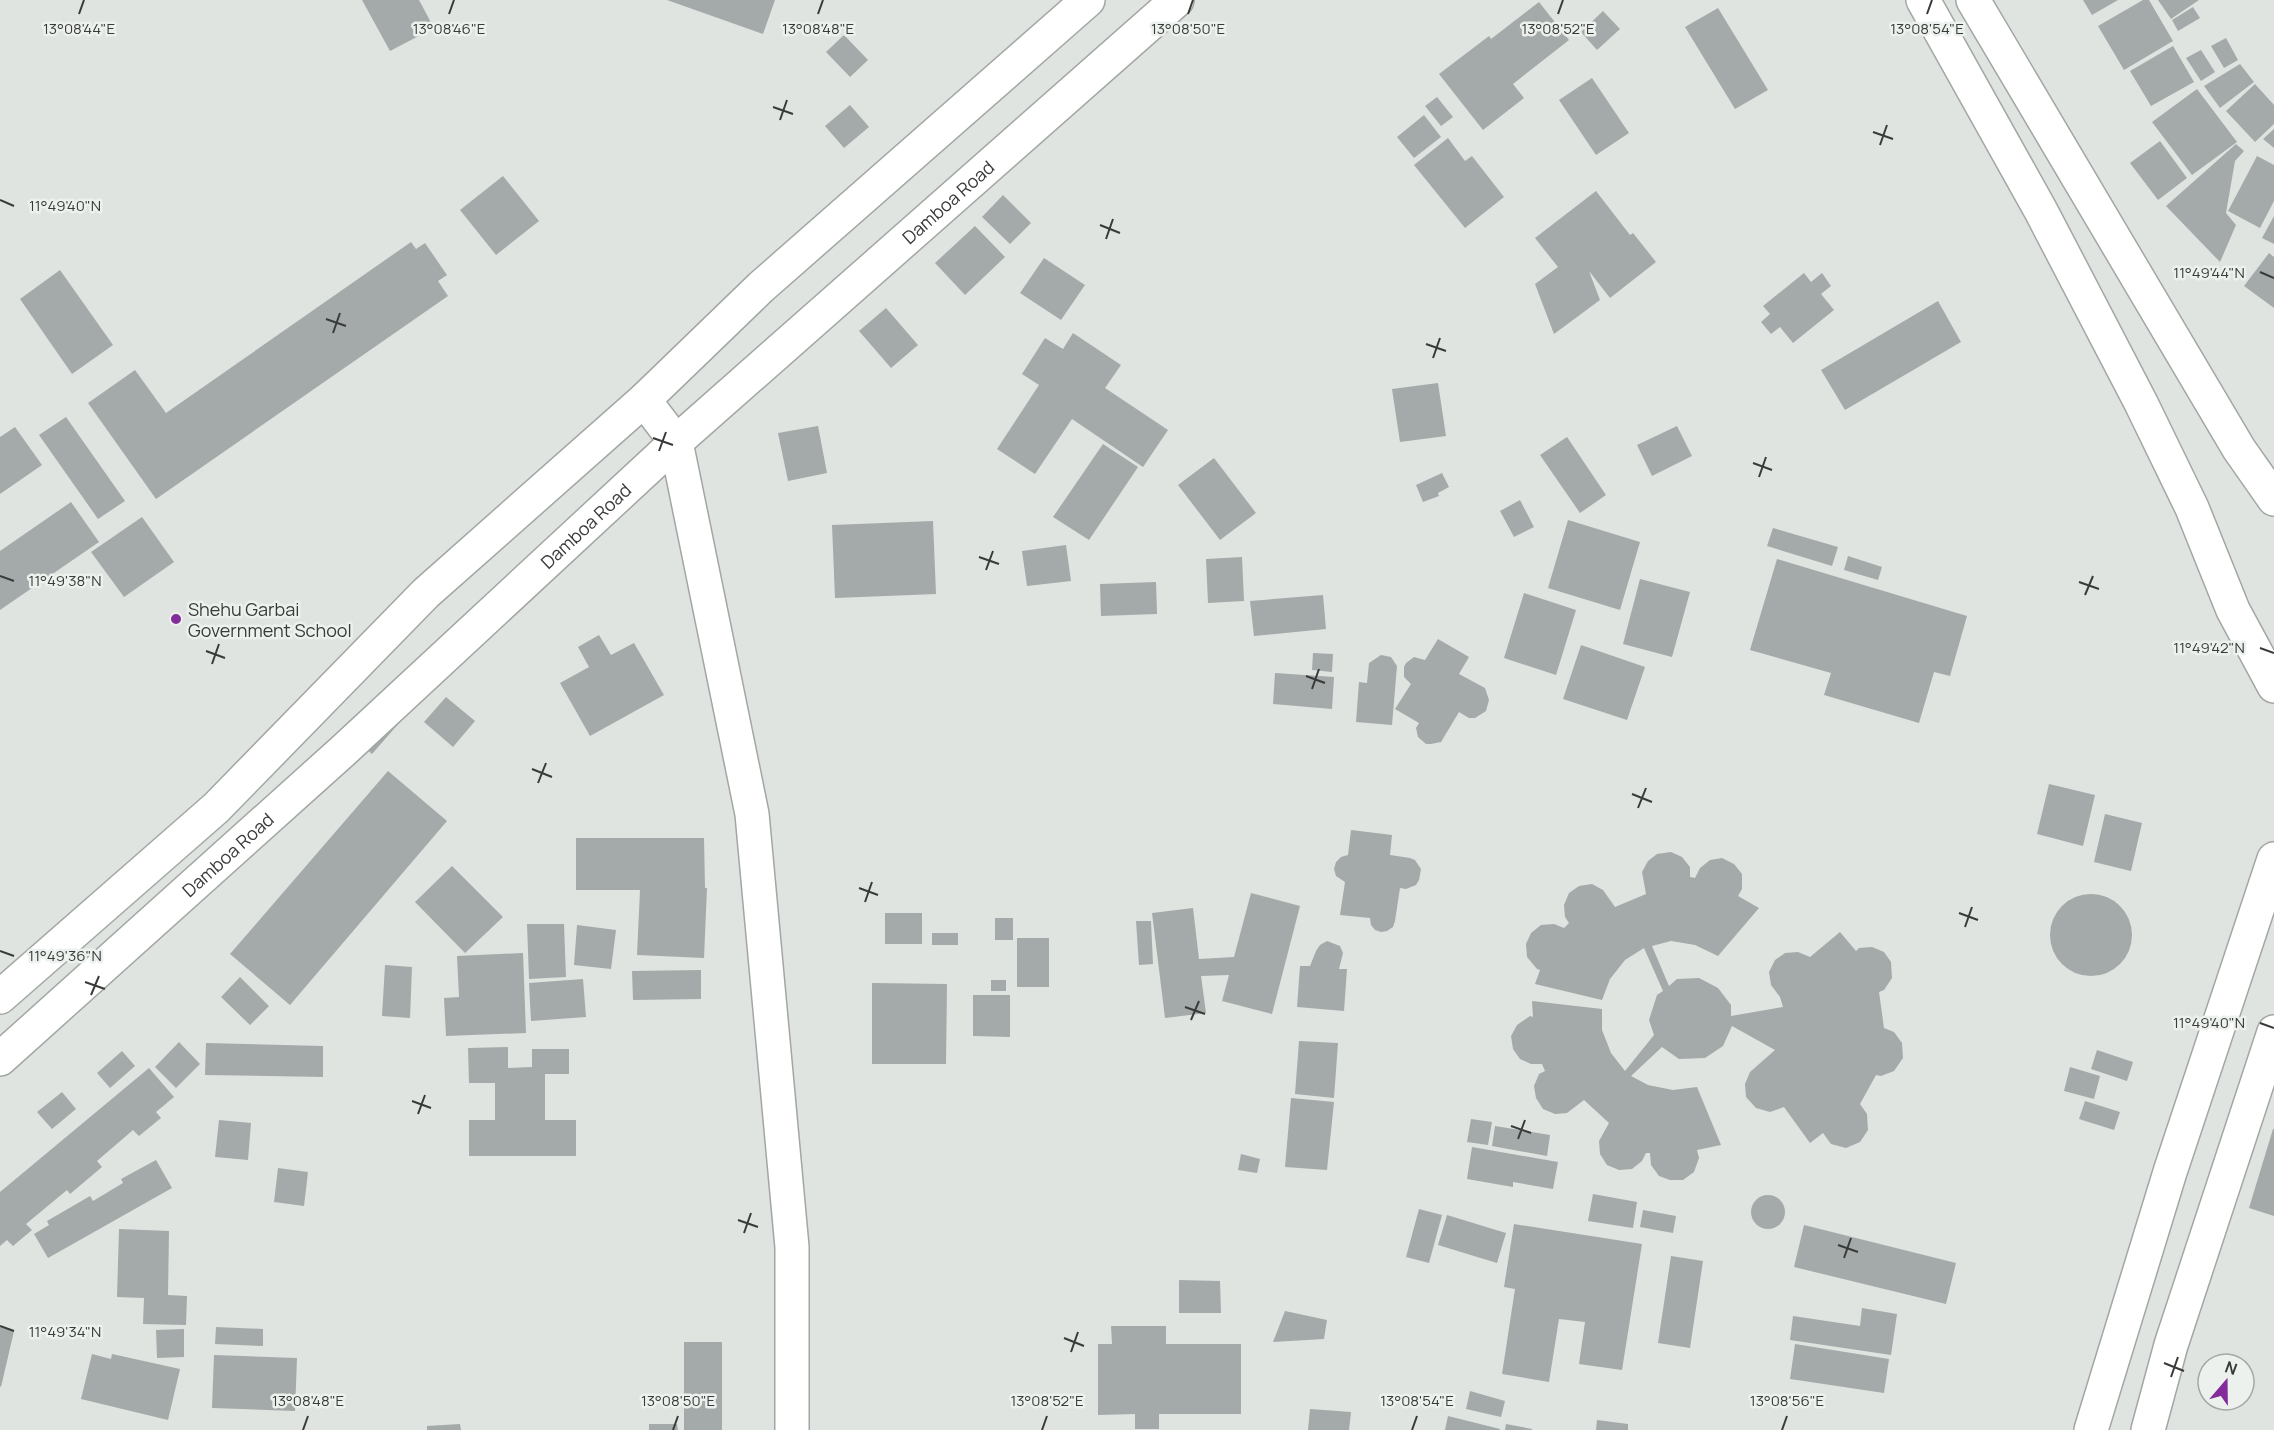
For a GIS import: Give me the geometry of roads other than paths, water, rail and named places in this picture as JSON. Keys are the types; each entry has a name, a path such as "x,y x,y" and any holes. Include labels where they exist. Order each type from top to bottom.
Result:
{"main road":[{"path":"0,998 216,808 426,593 644,400 761,287 1088,0"},
{"name":"Damboa Road","path":"0,1059 344,750 676,442 1177,0"},
{"path":"1923,0 2041,211 2141,403 2192,508 2233,610 2274,686"},
{"path":"1972,0 2228,430 2274,499"},
{"path":"644,400 676,442 752,814 792,1247 792,1430"},
{"path":"2091,1430 2170,1172 2274,859"},
{"path":"2148,1430 2171,1345 2274,1032"}],"place":[{"name":"Shehu Garbai Government School","path":"176,619"}]}
